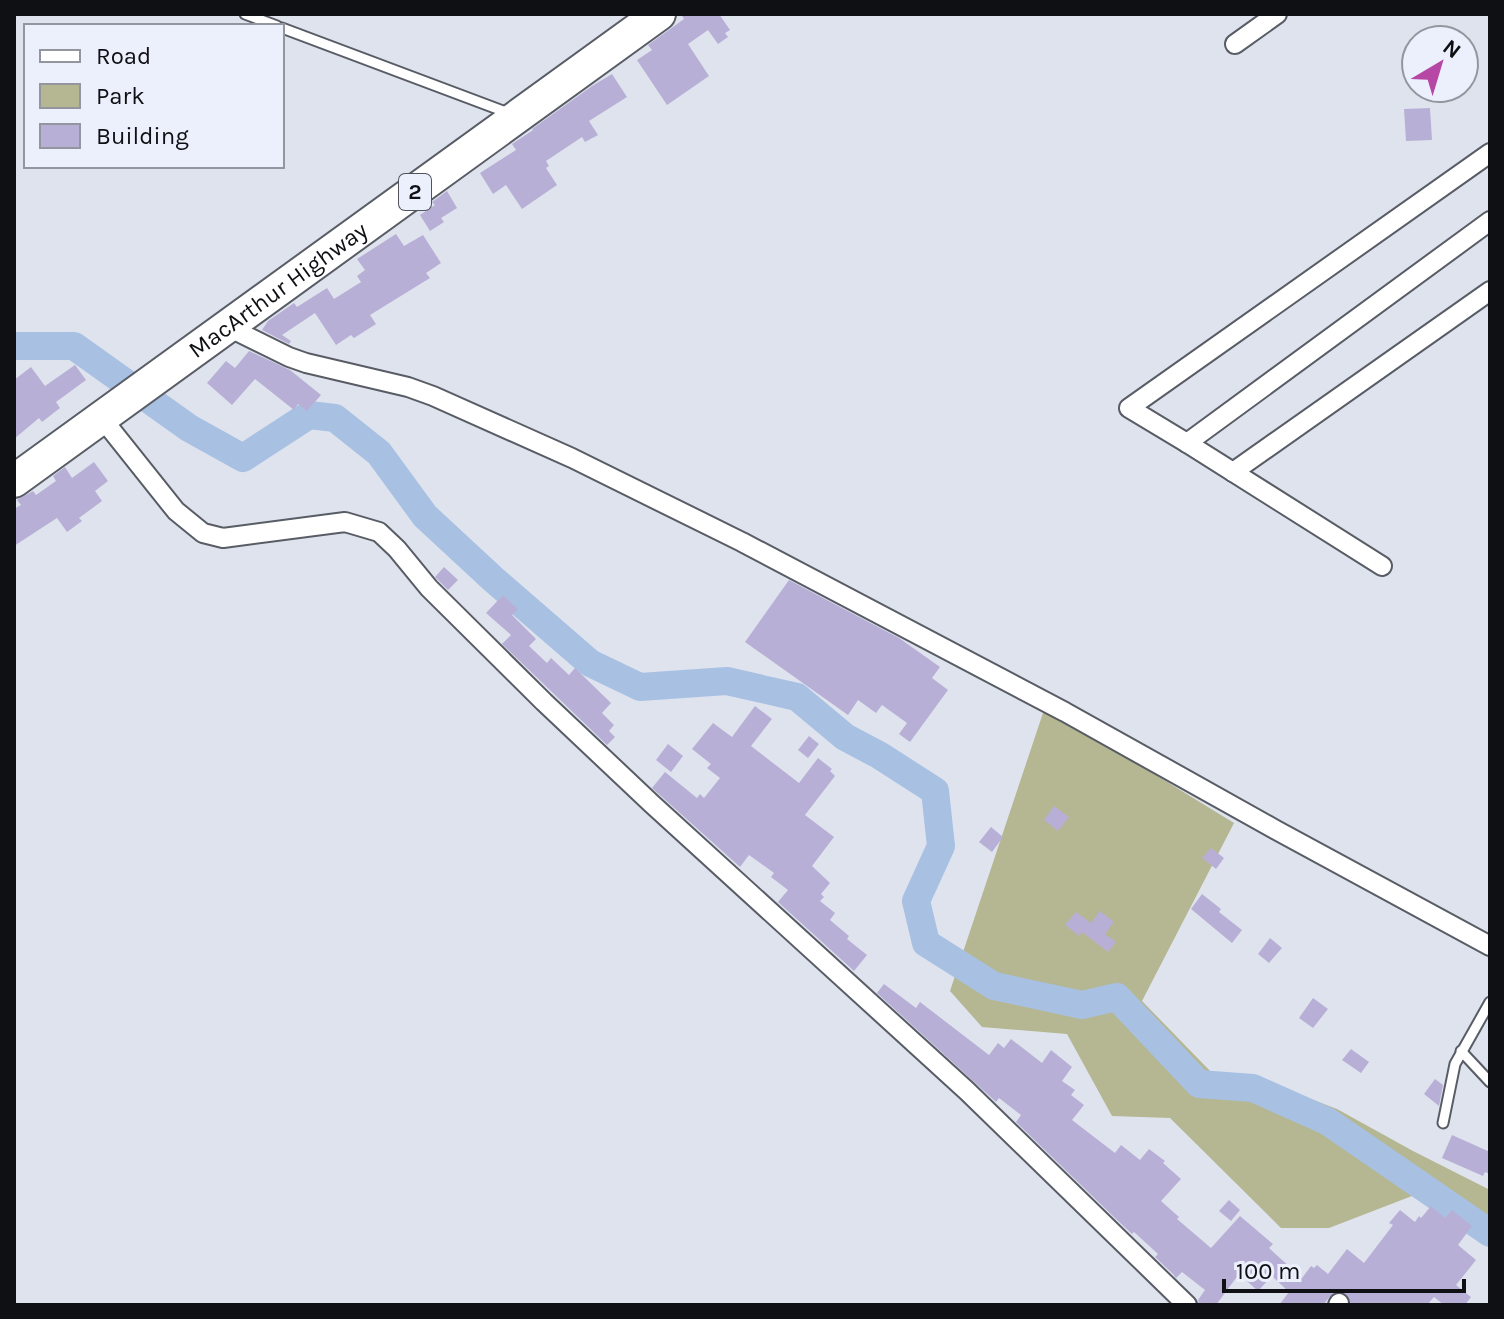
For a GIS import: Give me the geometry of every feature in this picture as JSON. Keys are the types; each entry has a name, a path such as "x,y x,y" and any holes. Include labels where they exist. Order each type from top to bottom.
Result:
{"highway":[{"name":"MacArthur Highway","path":"14,481 659,14"}],"street":[{"path":"1235,44 1277,14"},
{"path":"1382,566 1129,408 1490,153"},
{"path":"1187,443 1490,221"},
{"path":"1233,472 1490,291"},
{"path":"226,326 297,360 420,391 572,458 802,572 1065,712 1490,946"},
{"path":"106,414 176,511 203,533 223,538 345,522 379,532 429,588 544,702 967,1091 1187,1305"}],"lane":[{"path":"245,14 271,24"},
{"path":"284,29 519,117"},
{"path":"1443,1123 1451,1076 1461,1051 1490,1002"},
{"path":"1461,1051 1490,1082"}],"green space":[{"path":"1045,707 1234,823 1142,1001 1212,1073 1251,1076 1337,1109 1490,1190 1490,1239 1412,1196 1329,1228 1281,1228 1170,1118 1112,1116 1067,1034 982,1027 950,991"}],"building":[{"path":"681,14 719,14 730,30 725,33 728,37 718,44 708,30 688,44 709,76 667,105 637,60 652,50 648,45 684,19"},
{"path":"612,74 627,97 589,121 598,135 585,142 582,137 546,161 549,166 546,168 557,185 522,209 506,185 493,194 480,173 516,150 512,144 532,129"},
{"path":"1430,108 1432,140 1406,141 1404,109"},
{"path":"447,191 457,208 441,218 444,222 430,231 420,215 435,205 432,202"},
{"path":"396,234 404,246 423,235 441,263 426,273 430,278 370,315 376,324 336,345 315,313 282,335 291,341 289,344 262,330 268,321 294,303 297,307 327,288 334,299 361,282 357,276 365,270 357,259"},
{"path":"249,351 290,370 321,395 307,411 298,404 294,410 255,379 232,405 207,383 226,361 235,368"},
{"path":"75,365 86,380 56,402 60,408 42,422 39,418 14,439 14,380 31,367 45,386"},
{"path":"94,462 108,481 95,491 102,501 79,518 82,521 67,532 57,518 14,546 14,509 21,505 17,500 33,491 36,495 56,481 53,476 65,467 72,478"},
{"path":"444,567 458,580 448,590 435,577"},
{"path":"789,580 899,638 940,667 932,678 948,690 910,742 899,734 907,723 882,705 876,713 858,700 848,715 745,642"},
{"path":"503,595 518,609 512,615 536,639 529,646 547,663 551,658 569,675 575,668 611,703 602,713 614,725 609,731 615,737 607,745 502,644 511,635 486,613"},
{"path":"755,706 772,719 751,746 799,783 818,758 832,769 830,771 835,776 805,815 834,837 812,866 830,883 821,894 824,897 820,901 835,913 830,920 867,955 854,971 778,902 788,890 771,877 774,873 749,855 740,867 652,788 665,772 697,798 700,794 704,798 720,778 707,768 711,764 692,749 713,723 732,737"},
{"path":"809,736 819,744 808,758 798,750"},
{"path":"668,744 683,756 671,772 656,760"},
{"path":"1054,806 1069,817 1058,831 1044,820"},
{"path":"991,827 1003,837 992,852 979,842"},
{"path":"1211,848 1224,858 1216,869 1202,858"},
{"path":"1202,894 1242,930 1232,943 1191,909"},
{"path":"1100,911 1114,922 1105,934 1116,942 1108,952 1082,932 1079,936 1065,925 1076,912 1091,923"},
{"path":"1270,938 1282,948 1269,963 1258,954"},
{"path":"884,984 916,1008 920,1002 989,1055 998,1043 1004,1048 1011,1039 1042,1063 1051,1050 1072,1067 1062,1081 1075,1090 1071,1095 1084,1105 1072,1120 1115,1153 1121,1145 1140,1160 1149,1149 1165,1161 1163,1163 1181,1179 1161,1201 1211,1248 1240,1216 1273,1244 1269,1248 1302,1278 1311,1266 1314,1268 1317,1265 1328,1274 1347,1249 1364,1263 1393,1225 1389,1223 1400,1210 1415,1222 1431,1206 1445,1218 1452,1210 1472,1226 1458,1245 1476,1260 1456,1285 1471,1297 1465,1305 1444,1305 1434,1297 1427,1305 1351,1305 1348,1296 1339,1291 1323,1305 1279,1305 1289,1292 1272,1276 1258,1291 1239,1274 1216,1305 1199,1305 1198,1300 1205,1290 1182,1272 1176,1278 1155,1257 1158,1254 1134,1232 1132,1234 1016,1122 1021,1115 999,1098 996,1102 877,993"},
{"path":"1313,998 1328,1009 1313,1028 1299,1018"},
{"path":"1351,1049 1369,1062 1361,1073 1342,1060"},
{"path":"1435,1079 1443,1085 1439,1106 1424,1094"},
{"path":"1452,1135 1490,1152 1490,1174 1485,1172 1483,1176 1442,1158"},
{"path":"1229,1200 1240,1210 1231,1221 1219,1211"}],"waterway":[{"path":"14,346 74,346 189,428 243,458 309,415 335,418 379,453 425,516 590,663 640,687 727,681 797,697 845,737 935,791 941,846 916,901 926,943 994,986 1082,1005 1117,997 1199,1084 1253,1088 1327,1121 1490,1233"}]}
